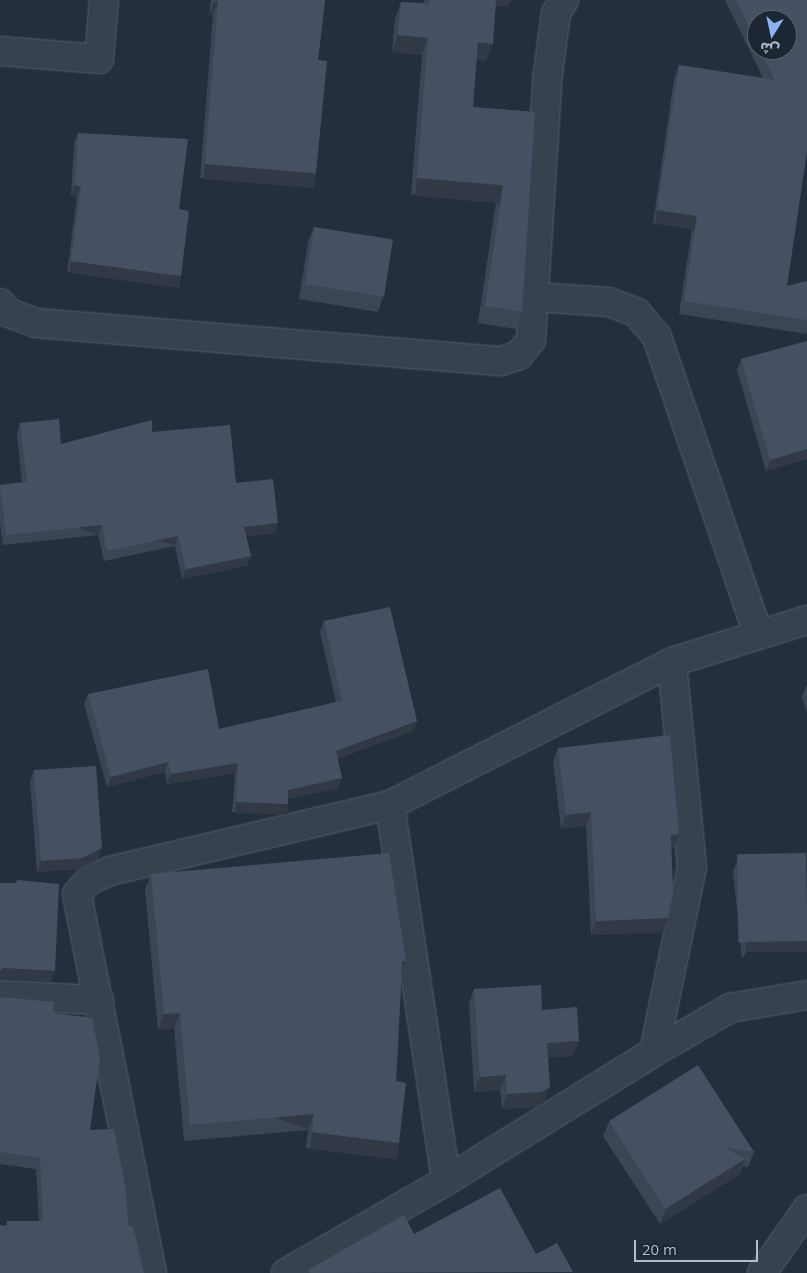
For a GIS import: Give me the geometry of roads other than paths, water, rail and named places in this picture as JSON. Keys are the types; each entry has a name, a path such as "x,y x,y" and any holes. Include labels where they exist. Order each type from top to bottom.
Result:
{"street":[{"path":"0,51 99,59 104,0"},
{"path":"0,303 9,313 36,323 501,361 519,355 531,340 548,73 556,13 564,0"},
{"path":"534,297 609,302 637,314 657,337 758,633"},
{"path":"152,1273 77,894 89,880 110,872 390,805 672,662 758,633 807,620"},
{"path":"654,1052 692,867 672,662"},
{"path":"390,805 446,1181"},
{"path":"0,995 99,1000"},
{"path":"286,1273 446,1181 654,1052 730,1008 807,995"},
{"path":"762,1273 807,1209"}]}
